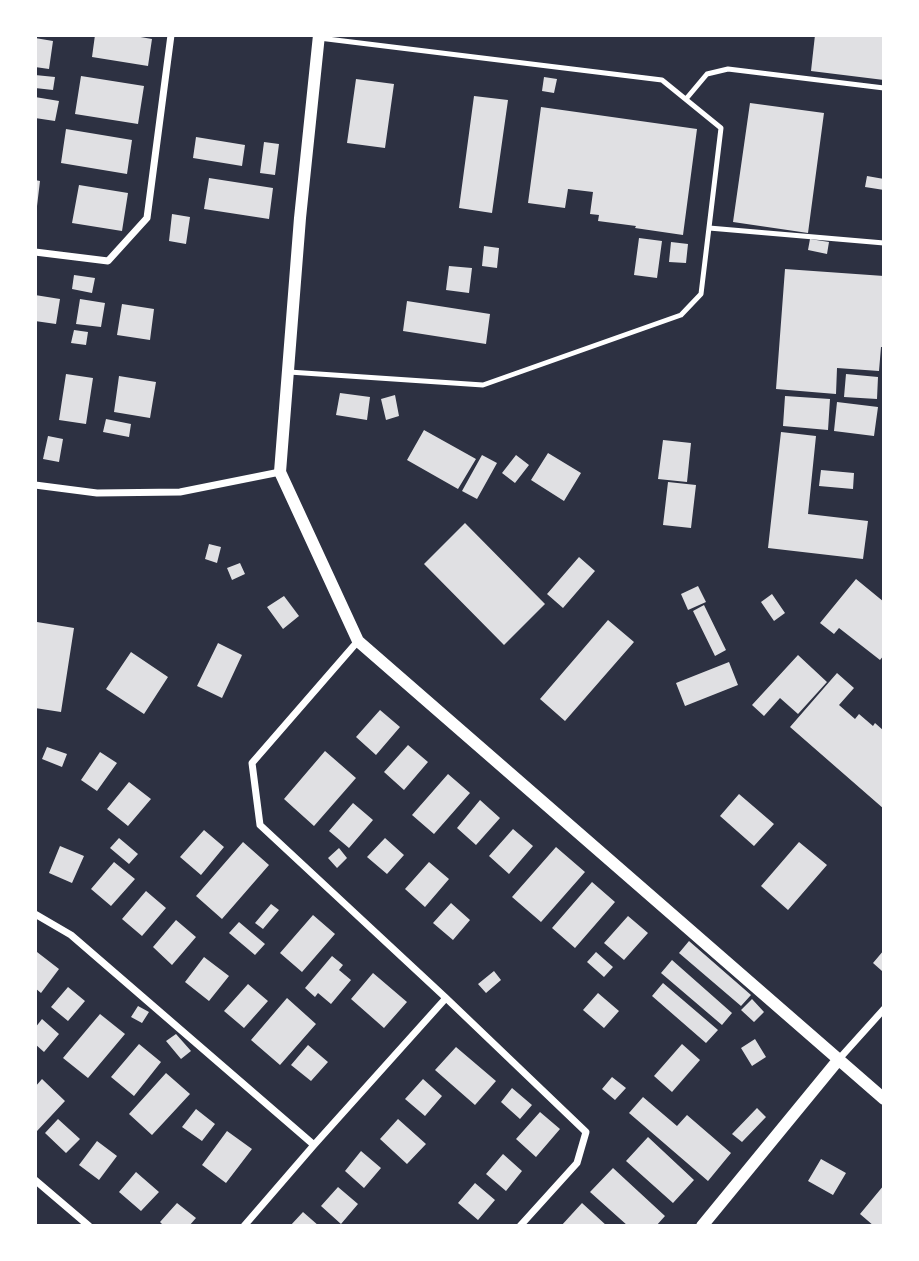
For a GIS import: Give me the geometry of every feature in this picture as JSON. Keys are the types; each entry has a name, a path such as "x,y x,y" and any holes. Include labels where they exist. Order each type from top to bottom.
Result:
{"street":[{"path":"35,252 108,261 147,218 171,35"},
{"path":"319,37 300,218 280,472 358,640 884,1099"},
{"path":"35,485 97,493 180,492 280,472"},
{"path":"358,640 252,763 260,825 586,1132 577,1163 520,1226"},
{"path":"35,914 71,935 313,1145"},
{"path":"244,1226 446,998"},
{"path":"702,1226 839,1059 884,1009"},
{"path":"35,1180 89,1226"}],"lane":[{"path":"289,372 483,385 681,315 701,294 721,128 662,80 319,37"},
{"path":"686,99 707,74 728,69 884,88"},
{"path":"709,228 884,243"}],"building":[{"path":"95,35 129,35 152,39 148,66 92,57"},
{"path":"815,35 884,35 884,80 811,71"},
{"path":"35,38 53,41 49,69 35,67"},
{"path":"35,75 55,77 53,90 35,88"},
{"path":"81,76 144,86 138,124 75,114"},
{"path":"544,77 557,79 554,93 542,91"},
{"path":"356,79 394,84 385,148 347,143"},
{"path":"474,96 508,100 492,213 459,208"},
{"path":"35,97 59,101 55,121 35,118"},
{"path":"750,103 824,113 808,233 733,222"},
{"path":"541,107 697,129 683,235 598,221 599,215 590,214 593,192 568,189 565,208 528,203"},
{"path":"66,129 132,140 127,174 61,163"},
{"path":"196,137 245,145 242,166 193,158"},
{"path":"264,142 279,144 275,175 260,173"},
{"path":"867,176 884,179 884,190 865,187"},
{"path":"209,178 273,188 269,219 204,209"},
{"path":"35,180 40,181 37,206 35,206"},
{"path":"79,185 128,193 122,231 72,223"},
{"path":"172,214 190,217 186,244 169,241"},
{"path":"639,238 662,241 657,278 634,275"},
{"path":"810,239 829,242 827,254 808,250"},
{"path":"671,242 688,244 686,263 669,262"},
{"path":"484,246 499,248 497,268 482,266"},
{"path":"449,266 472,268 469,293 446,290"},
{"path":"785,269 884,276 884,347 881,347 879,371 837,368 836,394 776,389"},
{"path":"74,275 95,278 92,293 72,289"},
{"path":"35,295 60,299 56,324 35,321"},
{"path":"80,299 105,303 101,327 76,324"},
{"path":"407,301 490,314 486,344 403,331"},
{"path":"122,304 154,309 150,340 117,335"},
{"path":"74,330 88,332 86,345 71,343"},
{"path":"66,374 93,378 86,424 59,420"},
{"path":"846,374 878,377 877,399 844,397"},
{"path":"119,376 156,382 150,418 114,412"},
{"path":"340,393 370,397 367,420 336,415"},
{"path":"395,395 399,416 386,420 381,399"},
{"path":"785,396 830,399 828,430 783,426"},
{"path":"837,402 878,407 874,436 834,431"},
{"path":"106,419 131,424 129,437 103,432"},
{"path":"424,430 476,459 458,489 407,460"},
{"path":"781,432 816,436 808,514 868,521 863,559 768,548"},
{"path":"48,436 63,439 59,462 43,459"},
{"path":"663,440 691,443 687,482 658,479"},
{"path":"548,453 581,473 564,501 531,480"},
{"path":"482,455 497,463 477,499 462,491"},
{"path":"516,455 529,465 515,483 502,473"},
{"path":"821,470 854,473 853,489 819,486"},
{"path":"668,482 696,485 691,528 663,525"},
{"path":"465,523 545,604 504,645 424,564"},
{"path":"209,544 221,547 217,563 205,559"},
{"path":"579,557 595,571 563,608 547,594"},
{"path":"240,563 245,574 232,580 227,568"},
{"path":"856,579 884,602 884,655 880,660 839,628 834,634 820,623"},
{"path":"698,586 706,602 688,610 681,594"},
{"path":"772,594 785,613 774,621 761,602"},
{"path":"284,596 299,616 283,629 267,607"},
{"path":"704,605 726,650 715,656 693,611"},
{"path":"608,620 634,642 565,721 540,699"},
{"path":"37,622 74,628 61,712 35,708"},
{"path":"218,643 242,655 222,698 197,686"},
{"path":"131,652 168,677 144,714 106,689"},
{"path":"798,655 827,682 798,714 780,698 764,716 752,705"},
{"path":"729,662 738,685 685,706 676,683"},
{"path":"837,673 854,688 839,705 855,719 859,714 884,731 884,809 790,727"},
{"path":"380,710 400,727 376,755 356,737"},
{"path":"408,745 428,762 404,790 384,772"},
{"path":"47,747 67,754 62,767 42,759"},
{"path":"325,751 356,778 314,826 284,799"},
{"path":"100,752 117,763 97,791 81,780"},
{"path":"448,774 470,793 434,834 412,815"},
{"path":"129,782 151,799 128,826 107,809"},
{"path":"739,794 774,824 754,846 720,816"},
{"path":"480,800 500,818 476,845 457,828"},
{"path":"353,803 373,820 349,848 329,831"},
{"path":"513,829 533,846 509,874 489,856"},
{"path":"204,830 224,847 201,875 180,857"},
{"path":"119,838 138,854 129,864 110,848"},
{"path":"385,838 404,855 387,874 367,857"},
{"path":"243,842 269,865 222,919 196,896"},
{"path":"799,842 827,865 788,910 761,886"},
{"path":"60,846 84,856 72,883 49,873"},
{"path":"556,847 585,872 541,922 512,897"},
{"path":"339,848 347,858 337,868 328,858"},
{"path":"114,862 135,879 111,906 91,889"},
{"path":"429,862 449,879 425,907 405,889"},
{"path":"592,882 615,902 575,948 552,928"},
{"path":"146,891 166,908 142,936 122,919"},
{"path":"451,903 470,920 453,940 433,923"},
{"path":"271,904 279,910 263,929 255,923"},
{"path":"313,915 335,934 302,972 280,953"},
{"path":"628,916 648,933 624,960 604,943"},
{"path":"176,920 196,937 172,965 153,947"},
{"path":"239,922 265,944 255,955 229,933"},
{"path":"689,941 751,995 741,1006 679,953"},
{"path":"884,950 884,969 882,971 873,963"},
{"path":"37,952 59,969 41,993 35,988"},
{"path":"596,952 613,967 604,977 587,962"},
{"path":"332,956 343,965 339,970 351,980 331,1004 318,993 315,997 305,988"},
{"path":"204,957 229,976 209,1001 185,982"},
{"path":"672,960 732,1013 722,1025 661,973"},
{"path":"494,971 501,980 486,993 478,984"},
{"path":"373,973 407,1002 384,1028 351,999"},
{"path":"663,983 718,1030 706,1043 652,996"},
{"path":"248,984 268,1001 244,1028 224,1011"},
{"path":"68,987 85,1001 68,1021 51,1007"},
{"path":"598,993 619,1011 604,1028 583,1010"},
{"path":"287,998 316,1024 280,1065 251,1040"},
{"path":"752,999 764,1012 754,1022 741,1010"},
{"path":"138,1006 149,1012 142,1023 131,1017"},
{"path":"100,1014 125,1034 88,1078 63,1058"},
{"path":"42,1019 59,1034 44,1052 35,1044 35,1028"},
{"path":"176,1034 191,1051 181,1059 166,1041"},
{"path":"755,1039 766,1057 752,1066 741,1048"},
{"path":"139,1044 161,1062 134,1096 111,1077"},
{"path":"682,1044 700,1060 672,1092 654,1076"},
{"path":"308,1045 328,1062 311,1081 291,1065"},
{"path":"456,1047 496,1081 475,1105 435,1070"},
{"path":"166,1073 190,1094 152,1135 129,1114"},
{"path":"612,1077 626,1088 615,1100 602,1089"},
{"path":"42,1079 65,1101 37,1131 35,1087"},
{"path":"423,1079 442,1096 425,1116 405,1099"},
{"path":"512,1088 532,1105 520,1119 501,1102"},
{"path":"643,1097 677,1126 687,1115 731,1153 708,1181 629,1113"},
{"path":"757,1108 766,1117 742,1142 732,1134"},
{"path":"196,1109 215,1124 202,1141 182,1127"},
{"path":"540,1112 560,1129 536,1157 516,1139"},
{"path":"58,1119 80,1139 66,1153 45,1133"},
{"path":"398,1119 426,1144 407,1164 380,1139"},
{"path":"227,1131 252,1149 226,1183 202,1165"},
{"path":"648,1137 694,1180 673,1203 626,1161"},
{"path":"97,1141 117,1156 99,1180 79,1165"},
{"path":"361,1151 381,1168 364,1188 345,1171"},
{"path":"503,1154 522,1171 506,1191 486,1174"},
{"path":"821,1159 846,1173 833,1195 808,1181"},
{"path":"613,1168 665,1216 656,1226 628,1226 590,1192"},
{"path":"136,1172 159,1192 141,1211 119,1192"},
{"path":"475,1183 495,1200 478,1220 458,1203"},
{"path":"884,1185 884,1226 874,1226 860,1214"},
{"path":"338,1187 358,1204 341,1224 321,1206"},
{"path":"177,1203 196,1218 189,1226 164,1226 160,1222"},
{"path":"582,1203 607,1226 561,1226"},
{"path":"303,1212 319,1226 290,1226"}]}
